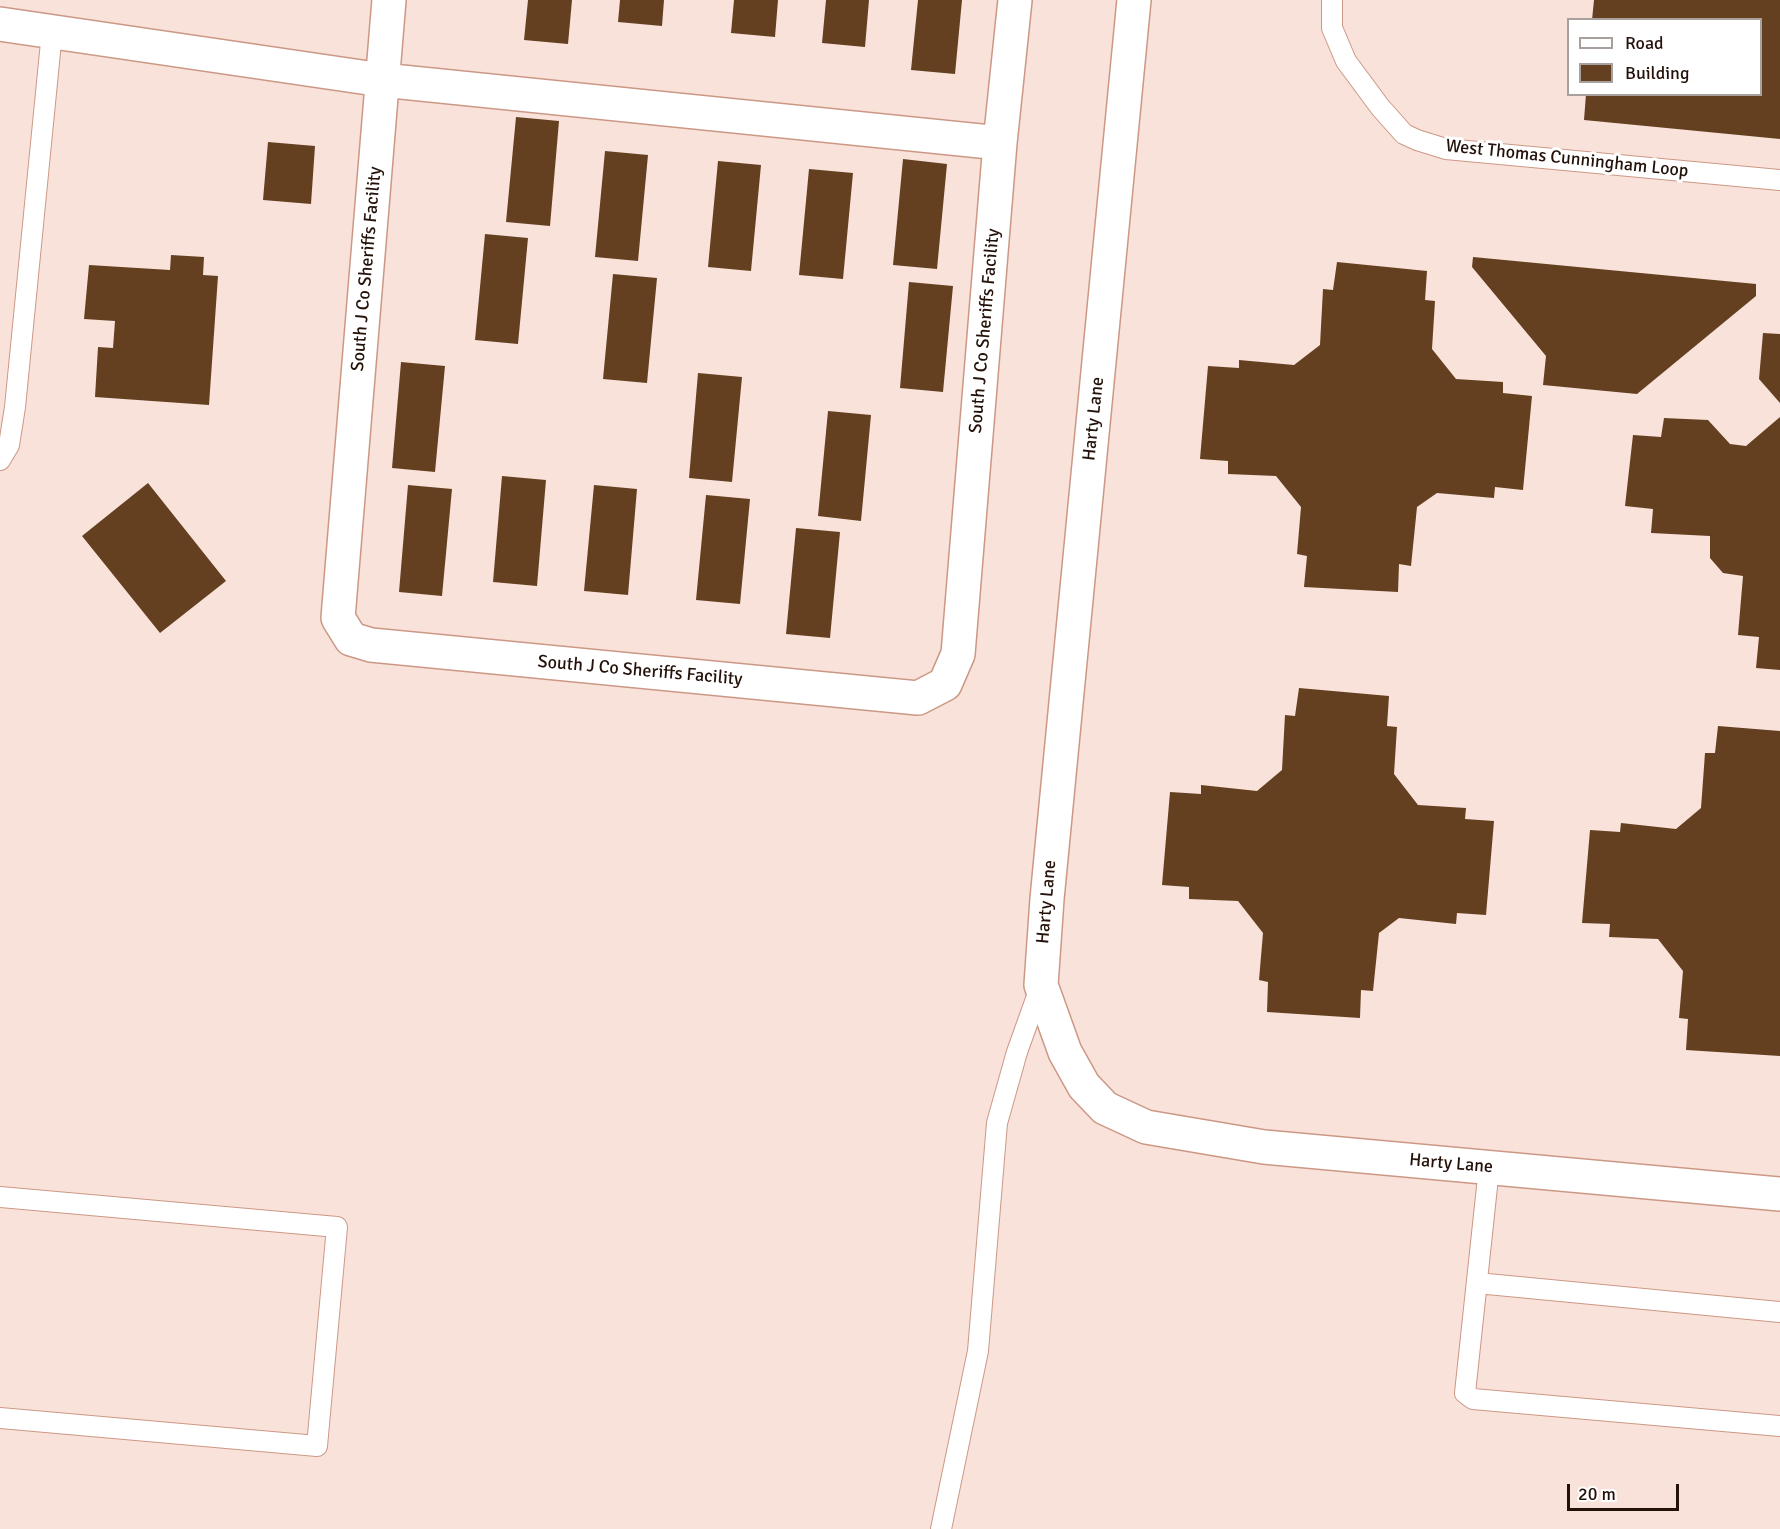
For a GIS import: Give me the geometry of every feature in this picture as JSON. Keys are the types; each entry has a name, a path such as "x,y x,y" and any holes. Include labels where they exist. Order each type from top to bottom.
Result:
{"street":[{"name":"South J Co Sheriffs Facility","path":"390,0 338,618 351,639 383,646 918,698 945,684 958,654 1000,142 1015,0"},
{"name":"Harty Lane","path":"1134,0 1047,899 1041,985 1065,1052 1084,1086 1105,1108 1146,1127 1264,1147 1780,1194"},
{"path":"0,24 382,80 1000,142"}],"lane":[{"name":"West Thomas Cunningham Loop","path":"1332,0 1332,28 1346,61 1380,107 1404,134 1417,140 1446,149 1780,180"},
{"path":"0,460 9,445 15,407 52,32"},
{"path":"941,1529 978,1351 997,1123 1017,1052 1041,985"},
{"path":"1489,1168 1465,1394 1473,1400 1780,1426"},
{"path":"0,1197 337,1227 317,1446 0,1418"},
{"path":"1477,1282 1780,1312"}],"building":[{"path":"528,0 572,0 568,44 524,40"},
{"path":"620,0 664,0 662,26 618,22"},
{"path":"734,0 778,0 775,37 731,33"},
{"path":"826,0 869,0 865,47 822,43"},
{"path":"918,0 962,0 955,74 911,70"},
{"path":"1594,0 1780,0 1780,139 1584,120 1586,96 1762,96 1762,18 1592,18"},
{"path":"516,117 559,121 550,226 506,222"},
{"path":"268,142 315,146 311,204 263,200"},
{"path":"605,151 648,155 638,261 595,257"},
{"path":"903,159 947,164 937,269 893,265"},
{"path":"718,161 761,165 751,271 708,267"},
{"path":"809,169 853,173 843,279 799,275"},
{"path":"485,234 528,238 518,344 475,340"},
{"path":"171,255 204,257 203,275 218,276 209,405 95,397 98,347 113,348 115,321 84,319 89,265 170,270"},
{"path":"1473,257 1756,284 1756,296 1637,394 1543,385 1546,356 1472,267"},
{"path":"1337,262 1427,271 1425,300 1435,301 1432,349 1456,379 1503,382 1503,393 1532,396 1523,490 1495,487 1494,498 1437,493 1417,507 1411,566 1399,564 1398,592 1304,587 1307,556 1297,554 1301,507 1276,476 1228,474 1228,461 1200,459 1208,366 1239,368 1239,360 1294,365 1320,345 1323,289 1333,290"},
{"path":"613,274 657,278 647,383 603,379"},
{"path":"909,282 953,286 943,392 900,388"},
{"path":"1763,333 1780,334 1780,403 1759,379"},
{"path":"401,362 445,366 435,472 392,468"},
{"path":"698,373 742,377 732,482 689,478"},
{"path":"828,411 871,415 861,521 818,516"},
{"path":"1780,417 1780,670 1756,668 1759,637 1738,635 1743,576 1723,573 1710,558 1710,536 1651,533 1653,509 1625,506 1633,435 1661,437 1664,418 1708,420 1730,444 1746,446"},
{"path":"502,476 546,480 537,586 493,582"},
{"path":"148,483 226,581 160,633 82,536"},
{"path":"408,485 452,489 442,596 399,592"},
{"path":"594,485 637,489 628,595 584,591"},
{"path":"706,495 750,499 740,604 696,600"},
{"path":"796,528 840,532 830,638 786,634"},
{"path":"1299,688 1389,696 1387,726 1397,727 1394,774 1418,805 1466,808 1465,819 1494,821 1486,915 1457,913 1456,924 1399,918 1379,933 1373,991 1361,990 1360,1018 1267,1012 1268,982 1259,980 1263,933 1238,901 1189,899 1189,887 1162,885 1170,792 1201,794 1201,785 1257,791 1282,770 1285,715 1295,716"},
{"path":"1718,726 1780,731 1780,1056 1686,1050 1688,1019 1679,1018 1683,971 1658,939 1609,937 1610,924 1582,923 1590,830 1620,832 1621,823 1676,829 1701,808 1705,753 1715,753"}]}
